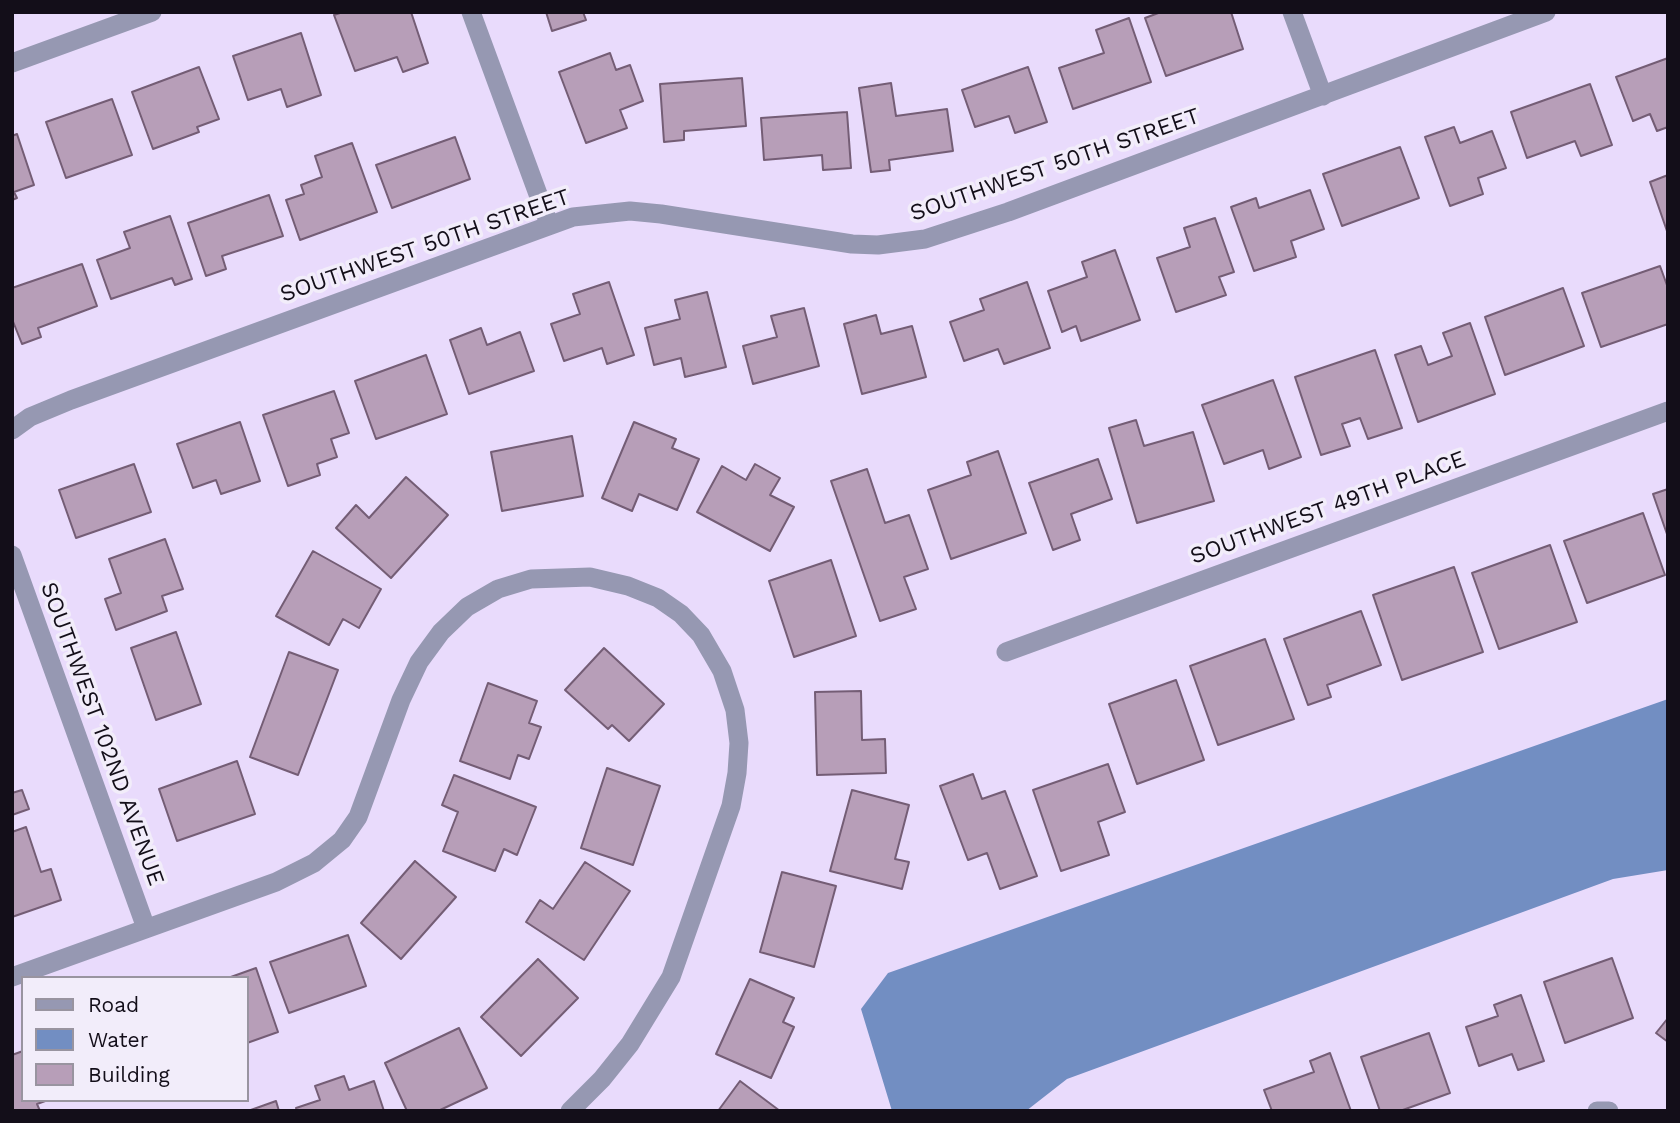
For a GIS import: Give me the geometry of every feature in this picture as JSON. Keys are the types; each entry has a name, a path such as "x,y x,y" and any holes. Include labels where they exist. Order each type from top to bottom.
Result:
{"street":[{"path":"12,63 152,12"},
{"path":"471,12 549,224"},
{"path":"1292,12 1323,96"},
{"name":"SOUTHWEST 50TH STREET","path":"12,430 30,417 71,400 573,217 630,211 852,244 902,243 937,235 1008,212 1546,12"},
{"name":"SOUTHWEST 49TH PLACE","path":"1006,652 1668,411"},
{"name":"SOUTHWEST 102ND AVENUE","path":"12,555 146,928"},
{"path":"12,977 276,882 314,863 342,840 358,817 401,700 419,662 441,632 467,607 498,589 531,579 590,577 628,586 658,598 681,614 701,635 722,671 736,721 739,743 737,773 731,806 671,977 630,1044 602,1079 570,1111"},
{"path":"1597,1111 1609,1111"}],"water":[{"path":"1668,699 1668,870 1613,879 1067,1079 1026,1111 892,1111 861,1009 888,973"}],"building":[{"path":"343,12 411,12 428,63 403,72 397,57 355,71 334,15"},
{"path":"546,12 583,12 586,20 552,31"},
{"path":"1161,12 1231,12 1243,49 1166,76 1145,18"},
{"path":"1129,18 1151,82 1073,109 1059,68 1104,53 1096,30"},
{"path":"301,33 321,95 287,107 281,89 248,100 233,56"},
{"path":"610,53 616,70 630,65 643,101 620,110 627,128 586,143 559,72"},
{"path":"1668,58 1668,127 1657,131 1650,114 1633,121 1616,77"},
{"path":"199,67 219,119 197,127 199,132 153,149 132,92"},
{"path":"1028,67 1047,122 1015,133 1009,116 975,127 962,90"},
{"path":"742,78 746,126 684,131 684,140 664,142 660,84"},
{"path":"891,83 896,116 947,109 953,151 889,160 890,170 871,172 859,88"},
{"path":"1590,84 1612,145 1581,156 1575,141 1527,158 1511,112"},
{"path":"112,99 132,155 66,178 46,122"},
{"path":"847,112 851,168 823,170 822,155 764,160 761,118"},
{"path":"1454,127 1460,143 1492,131 1506,168 1478,178 1483,194 1450,206 1425,137"},
{"path":"17,134 34,185 14,192 17,198 12,200 12,136"},
{"path":"455,137 470,179 392,208 376,165"},
{"path":"352,143 377,212 300,240 286,200 304,194 301,185 322,177 315,156"},
{"path":"1400,147 1419,198 1342,226 1323,174"},
{"path":"1668,175 1668,234 1650,182"},
{"path":"1310,190 1324,229 1291,241 1296,257 1254,271 1231,207 1256,198 1259,208"},
{"path":"269,195 283,236 222,256 226,269 206,276 188,223"},
{"path":"170,216 192,279 175,285 172,278 111,299 97,260 130,248 124,232"},
{"path":"1215,218 1234,272 1219,277 1226,295 1176,312 1157,258 1190,247 1184,228"},
{"path":"1115,250 1140,320 1081,341 1076,326 1062,332 1048,291 1087,277 1082,262"},
{"path":"82,264 97,306 38,328 41,337 22,344 12,319 12,288"},
{"path":"1660,266 1668,288 1668,324 1601,347 1582,293"},
{"path":"609,282 634,355 607,364 602,348 564,361 551,324 580,314 573,294"},
{"path":"1027,282 1050,348 1004,364 998,349 964,361 950,322 984,310 980,299"},
{"path":"1563,288 1584,346 1505,375 1485,317"},
{"path":"707,292 726,367 685,377 681,358 654,365 645,328 680,319 675,300"},
{"path":"804,308 819,366 753,384 743,346 777,337 771,316"},
{"path":"876,315 881,334 912,326 926,377 862,394 844,324"},
{"path":"1470,323 1495,394 1418,422 1395,355 1421,346 1428,365 1452,356 1443,333"},
{"path":"481,328 487,345 520,332 534,371 469,394 450,340"},
{"path":"1375,350 1402,428 1368,439 1360,418 1342,424 1350,446 1321,455 1295,377"},
{"path":"426,355 447,414 376,439 355,381"},
{"path":"1273,380 1301,457 1269,469 1263,450 1224,464 1202,405"},
{"path":"334,391 349,433 331,439 337,457 317,464 320,475 288,486 263,415"},
{"path":"1136,420 1144,446 1193,432 1214,501 1137,523 1109,428"},
{"path":"240,422 260,481 221,494 216,480 193,488 177,444"},
{"path":"634,422 676,439 672,448 699,459 677,510 639,494 632,511 602,498"},
{"path":"572,436 583,496 502,511 491,452"},
{"path":"998,451 1026,533 951,559 928,490 971,475 967,462"},
{"path":"1098,459 1112,499 1071,514 1080,540 1053,550 1029,483"},
{"path":"134,464 151,512 76,538 59,490"},
{"path":"755,464 780,478 770,495 794,507 770,551 697,512 722,466 746,480"},
{"path":"867,469 885,523 909,515 928,569 904,577 916,609 880,621 831,481"},
{"path":"406,477 448,515 391,578 336,528 356,505 369,518"},
{"path":"1668,489 1668,537 1653,494"},
{"path":"1643,513 1665,575 1587,603 1564,541"},
{"path":"165,539 183,589 162,596 167,611 116,630 105,599 121,593 109,559"},
{"path":"1550,545 1577,622 1499,649 1472,573"},
{"path":"313,551 381,589 359,628 343,619 329,645 276,616"},
{"path":"831,560 856,636 794,657 769,581"},
{"path":"1454,567 1483,652 1402,680 1373,595"},
{"path":"1361,611 1381,665 1327,685 1331,697 1308,705 1284,639"},
{"path":"176,632 201,704 156,720 131,648"},
{"path":"1265,639 1294,719 1218,745 1190,666"},
{"path":"604,648 664,704 629,741 612,725 608,729 565,690"},
{"path":"289,652 338,670 298,775 250,757"},
{"path":"1176,680 1204,760 1137,784 1109,704"},
{"path":"488,683 537,701 529,723 541,727 529,759 518,755 510,779 460,761"},
{"path":"861,691 862,740 885,739 886,773 817,775 815,692"},
{"path":"237,761 255,814 177,841 159,789"},
{"path":"1108,764 1125,812 1098,822 1109,855 1061,871 1033,790"},
{"path":"607,768 660,786 633,865 581,848"},
{"path":"973,774 982,799 1005,791 1037,876 1000,889 987,853 968,860 940,786"},
{"path":"454,775 536,807 517,855 504,849 495,871 443,851 458,812 442,805"},
{"path":"22,790 29,809 12,815 12,793"},
{"path":"852,790 909,805 895,859 909,862 902,889 830,871"},
{"path":"26,827 41,872 51,869 61,900 12,917 12,832"},
{"path":"415,861 456,897 401,959 361,923"},
{"path":"585,862 630,891 584,960 526,922 540,900 553,909"},
{"path":"782,872 836,886 814,967 760,952"},
{"path":"348,935 366,986 289,1013 270,962"},
{"path":"1612,958 1633,1018 1565,1043 1544,982"},
{"path":"538,959 578,998 521,1056 481,1017"},
{"path":"256,968 278,1032 248,1043 248,976 234,976"},
{"path":"750,979 794,998 783,1022 794,1027 771,1078 716,1054"},
{"path":"1521,995 1544,1061 1518,1070 1512,1054 1479,1066 1466,1027 1498,1016 1494,1005"},
{"path":"1668,1018 1668,1042 1656,1033"},
{"path":"459,1028 487,1088 438,1111 407,1111 385,1063"},
{"path":"1429,1033 1450,1093 1400,1111 1380,1111 1361,1057"},
{"path":"21,1052 21,1102 42,1102 37,1104 40,1111 12,1111 12,1055"},
{"path":"1330,1053 1351,1111 1272,1111 1264,1090 1314,1072 1310,1061"},
{"path":"344,1076 349,1090 374,1081 384,1111 297,1111 296,1108 320,1100 315,1086"},
{"path":"740,1081 780,1111 718,1111"},
{"path":"276,1101 279,1111 248,1111"}]}
